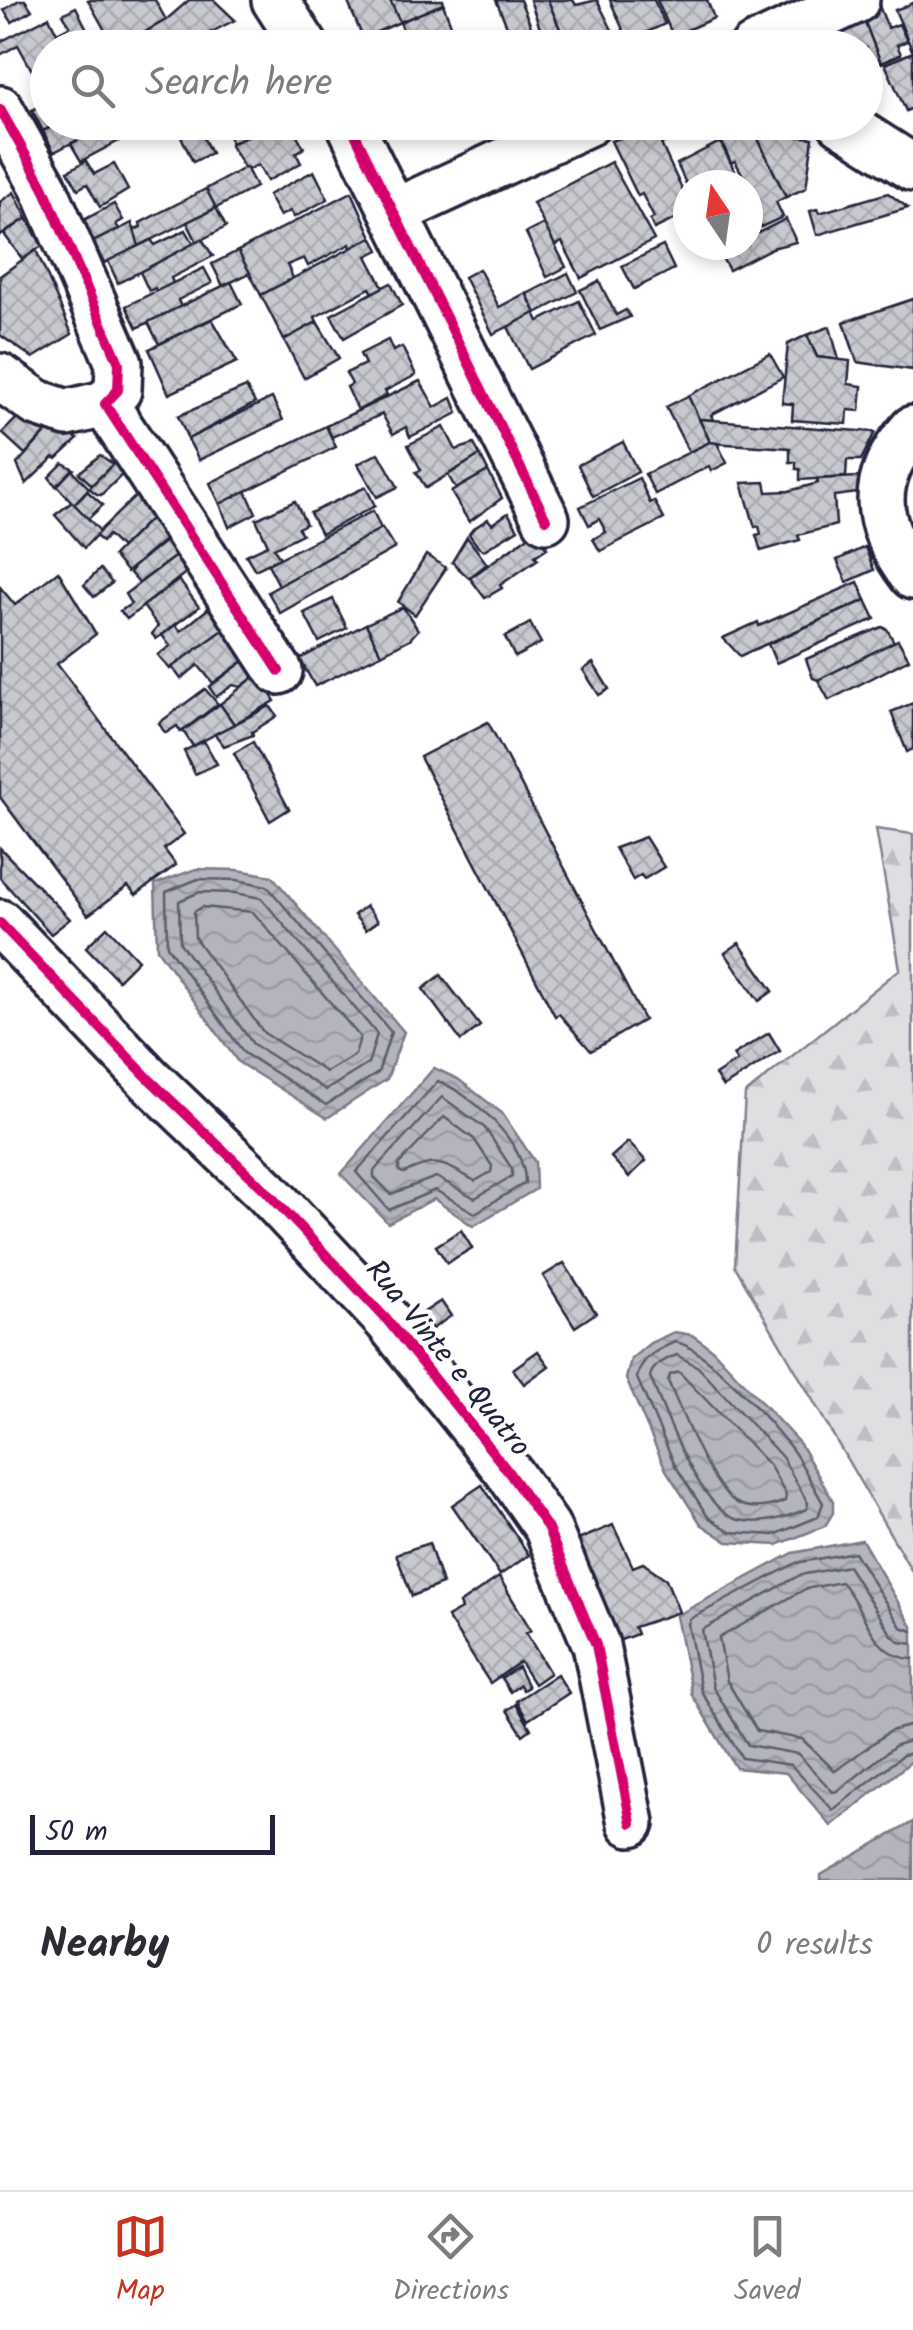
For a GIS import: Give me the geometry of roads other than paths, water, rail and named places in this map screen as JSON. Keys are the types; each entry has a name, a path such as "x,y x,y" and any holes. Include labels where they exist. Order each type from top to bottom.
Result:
{"street":[{"path":"275,0 294,30"},
{"path":"792,30 856,0"},
{"path":"0,109 43,186 119,363 118,390 105,404 67,413 37,403 0,377"},
{"path":"358,140 546,519"},
{"path":"395,212 550,140"},
{"path":"869,140 913,168"},
{"path":"105,404 279,670"},
{"path":"913,429 890,460 880,487 881,515 892,548 913,576"},
{"name":"Rua Vinte e Quatro","path":"0,923 148,1079 280,1205 387,1320 547,1527 596,1645 631,1823"}],"water":[{"path":"196,869 272,876 404,1032 387,1079 327,1118 238,1062 157,949 155,884"},
{"path":"434,1068 458,1079 502,1113 535,1162 536,1189 473,1226 434,1199 388,1223 341,1174"},
{"path":"674,1332 692,1335 713,1350 800,1444 833,1501 833,1513 825,1526 777,1545 728,1542 701,1524 666,1470 626,1379 631,1359 650,1343"},
{"path":"862,1540 913,1628 913,1760 831,1826 786,1773 736,1768 692,1695 676,1616 793,1553"},
{"path":"913,1822 913,1880 821,1880 821,1875"}]}
